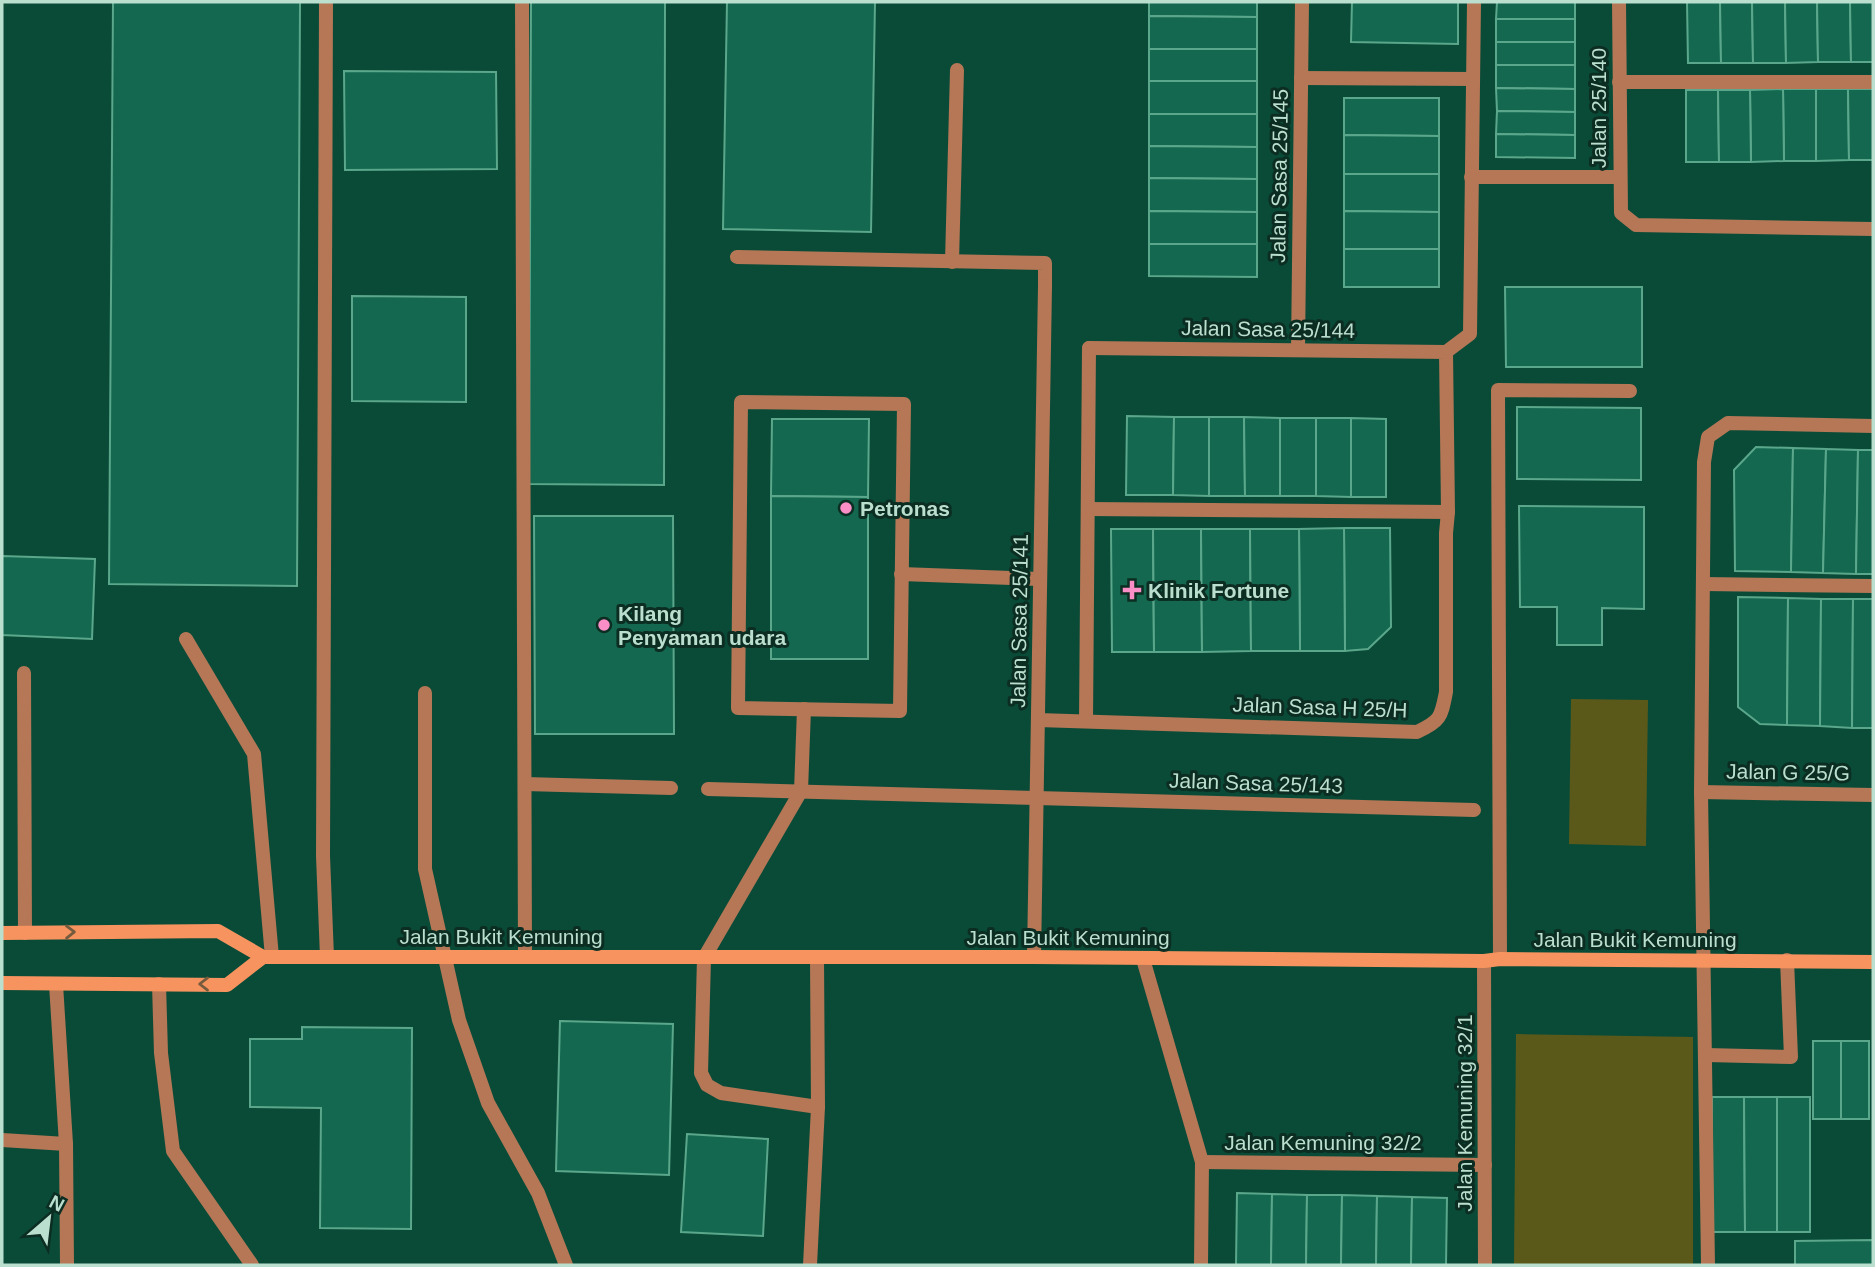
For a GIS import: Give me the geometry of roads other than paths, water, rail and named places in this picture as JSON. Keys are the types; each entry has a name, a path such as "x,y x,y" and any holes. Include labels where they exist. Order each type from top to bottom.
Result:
{"main road":[{"path":"2,933 218,931 267,957 227,985 2,983"},
{"name":"Jalan Bukit Kemuning","path":"267,957 1034,957 1873,962"}],"street":[{"path":"326,2 323,856 327,957"},
{"path":"522,2 526,957"},
{"name":"Jalan Sasa 25/145","path":"1298,350 1302,2"},
{"path":"1446,352 1470,334 1474,2"},
{"name":"Jalan 25/140","path":"1619,2 1621,213 1636,225 1873,229"},
{"path":"737,257 952,261 957,69"},
{"path":"1301,78 1473,79"},
{"path":"1619,82 1873,82"},
{"path":"1471,177 1619,177"},
{"name":"Jalan Sasa 25/141","path":"952,261 1045,263 1034,957"},
{"name":"Jalan Sasa 25/144","path":"1088,509 1089,348 1446,352"},
{"name":"Jalan Sasa H 25/H","path":"1038,720 1418,732 1434,724 1442,711 1446,692 1446,352"},
{"path":"1500,959 1498,390 1630,391"},
{"path":"741,401 904,404 901,574 900,710 738,708 741,401"},
{"path":"1708,1265 1701,792 1704,462 1707,437 1728,423 1873,426"},
{"path":"1086,721 1088,509 1448,512"},
{"path":"901,574 1040,579"},
{"path":"1703,583 1873,586"},
{"path":"186,639 254,754 267,957"},
{"path":"24,673 25,933"},
{"path":"425,693 425,869 459,1020 488,1103 538,1193 566,1265"},
{"path":"804,709 801,792 704,958 701,1073 707,1085 720,1093 818,1107"},
{"path":"524,785 671,788"},
{"name":"Jalan Sasa 25/143","path":"708,789 1474,810"},
{"name":"Jalan G 25/G","path":"1701,792 1873,794"},
{"path":"810,1265 818,1107 817,958"},
{"path":"1143,959 1202,1163 1201,1265"},
{"path":"1706,1055 1791,1057 1787,960"},
{"name":"Jalan Kemuning 32/1","path":"1484,961 1485,1265"},
{"path":"56,984 66,1143 67,1265"},
{"path":"159,984 160,1053 173,1151 252,1265"},
{"path":"2,1140 66,1143"},
{"name":"Jalan Kemuning 32/2","path":"1202,1163 1485,1165"}],"place":[{"name":"Petronas","path":"846,508"},
{"name":"Klinik Fortune","path":"1132,590"},
{"name":"Kilang Penyaman udara","path":"604,625"}]}
